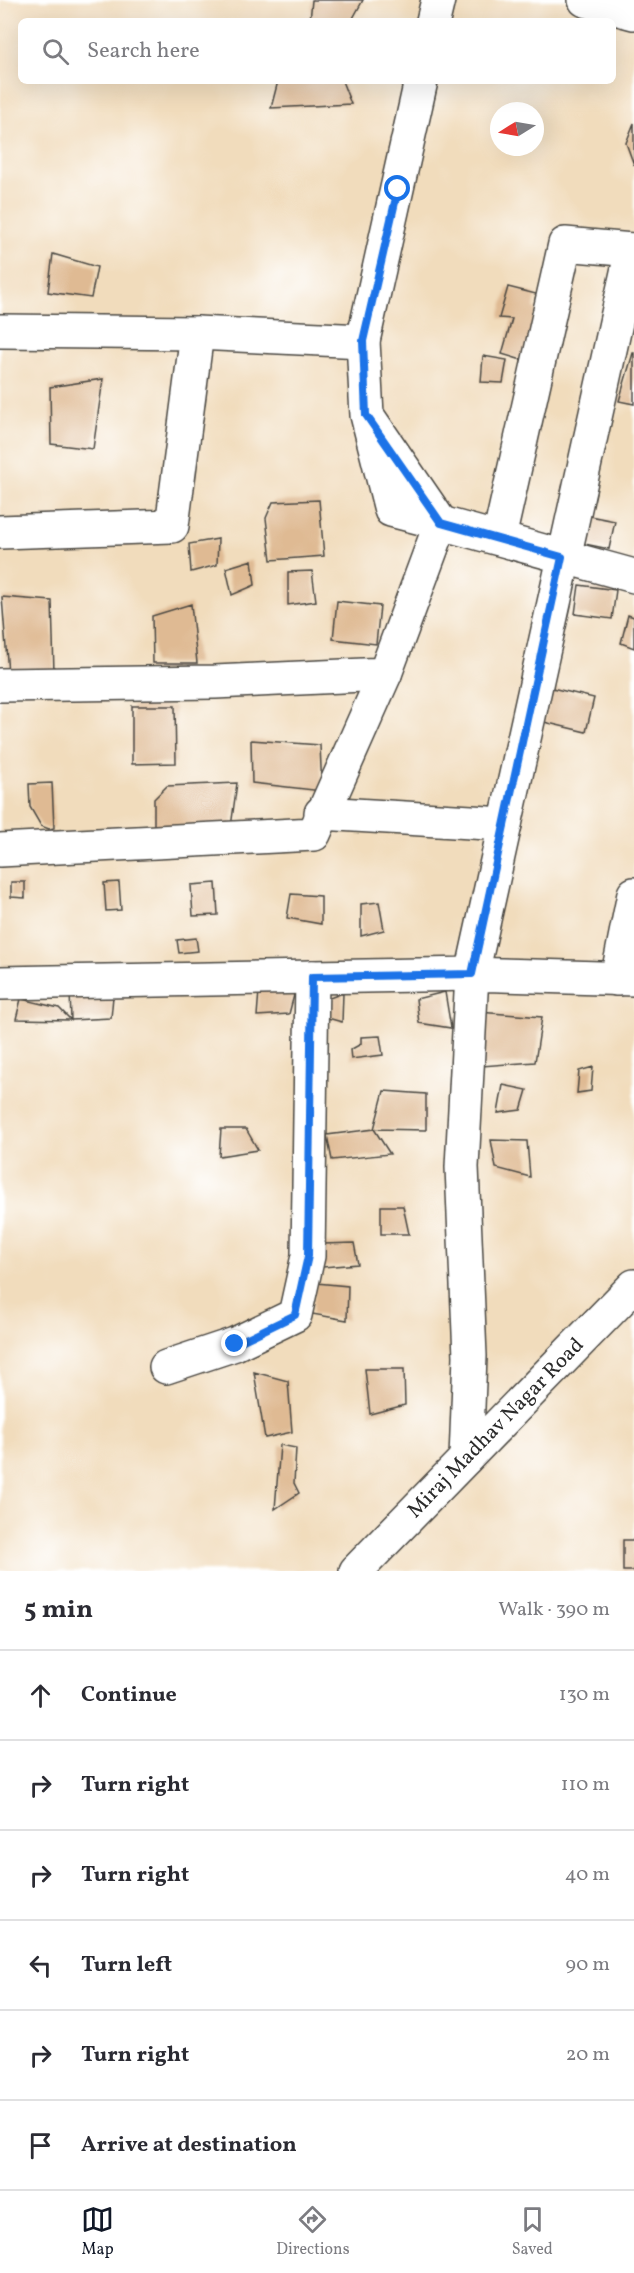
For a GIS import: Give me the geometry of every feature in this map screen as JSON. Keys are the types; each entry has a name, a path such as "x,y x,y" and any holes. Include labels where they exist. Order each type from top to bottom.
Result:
{"street":[{"path":"434,18 438,0"},
{"path":"585,0 634,13"},
{"path":"420,84 363,341 366,415 392,510 634,576"},
{"path":"466,1458 470,1356 462,1167 472,974 562,557 633,250 565,244 498,538"},
{"path":"0,331 197,333 363,341"},
{"path":"0,532 172,526 197,333"},
{"path":"0,850 314,834 321,813 385,674 441,523"},
{"path":"0,685 215,682 385,674"},
{"path":"321,813 506,824"},
{"path":"0,983 472,974 626,979 634,894"},
{"path":"166,1367 235,1344 295,1315 308,1256 312,977"},
{"name":"Miraj Madhav Nagar Road","path":"356,1571 634,1286"}],"building":[{"path":"312,0 363,0 353,18 310,18"},
{"path":"277,84 343,84 351,104 271,108"},
{"path":"634,123 634,165 626,143"},
{"path":"53,254 97,267 91,298 48,292"},
{"path":"508,287 536,294 534,308 537,309 525,361 502,354 512,319 499,318"},
{"path":"634,353 634,404 619,401"},
{"path":"483,356 507,360 503,383 481,382"},
{"path":"103,379 93,449 51,444 50,387"},
{"path":"319,500 324,556 271,560 266,518 273,502"},
{"path":"585,515 615,521 609,549 580,543"},
{"path":"218,539 217,565 191,572 189,544"},
{"path":"252,560 255,585 232,595 226,568"},
{"path":"312,571 316,601 288,605 288,572"},
{"path":"579,585 616,590 612,619 575,614"},
{"path":"2,597 52,601 54,673 8,673"},
{"path":"337,601 380,606 376,644 333,639"},
{"path":"191,604 197,663 153,663 152,616"},
{"path":"628,615 634,617 634,648 621,643"},
{"path":"552,688 594,698 586,732 544,722"},
{"path":"132,706 175,706 176,763 132,764"},
{"path":"251,740 320,745 322,791 252,783"},
{"path":"52,783 54,828 49,829 41,826 30,807 29,784"},
{"path":"237,783 230,834 154,833 154,799 167,786"},
{"path":"11,882 25,882 25,898 11,897"},
{"path":"119,882 121,910 106,911 104,883"},
{"path":"216,883 218,915 193,916 191,885"},
{"path":"291,894 321,896 321,924 287,918"},
{"path":"379,902 384,930 361,936 361,904"},
{"path":"196,938 198,951 179,953 177,940"},
{"path":"260,978 294,995 289,1014 257,1016"},
{"path":"114,986 111,1018 71,1020 70,991"},
{"path":"445,992 451,1028 419,1023 416,999"},
{"path":"343,993 342,1022 324,1017 324,1000"},
{"path":"21,999 59,1008 71,1020 16,1019"},
{"path":"478,1012 542,1017 535,1062 482,1066"},
{"path":"380,1036 383,1055 351,1059 350,1050 361,1044 361,1037"},
{"path":"593,1067 591,1091 577,1093 579,1071"},
{"path":"503,1085 527,1090 521,1110 498,1113"},
{"path":"384,1091 426,1094 426,1130 374,1129"},
{"path":"221,1129 246,1129 258,1150 219,1156"},
{"path":"374,1129 390,1154 332,1160 327,1135"},
{"path":"491,1140 527,1141 530,1177 496,1168"},
{"path":"381,1206 403,1206 409,1234 381,1234"},
{"path":"354,1243 358,1264 323,1267 323,1244"},
{"path":"316,1283 348,1286 347,1320 312,1314"},
{"path":"365,1369 404,1369 405,1405 370,1414"},
{"path":"254,1372 288,1381 292,1432 265,1438"},
{"path":"280,1445 296,1448 294,1483 299,1493 275,1509"},
{"path":"623,1540 634,1540 634,1571 623,1571"}],"route":[{"path":"235,1344 295,1315 308,1256 312,977 472,974 562,557 441,523 366,415 363,341 398,189"}]}
